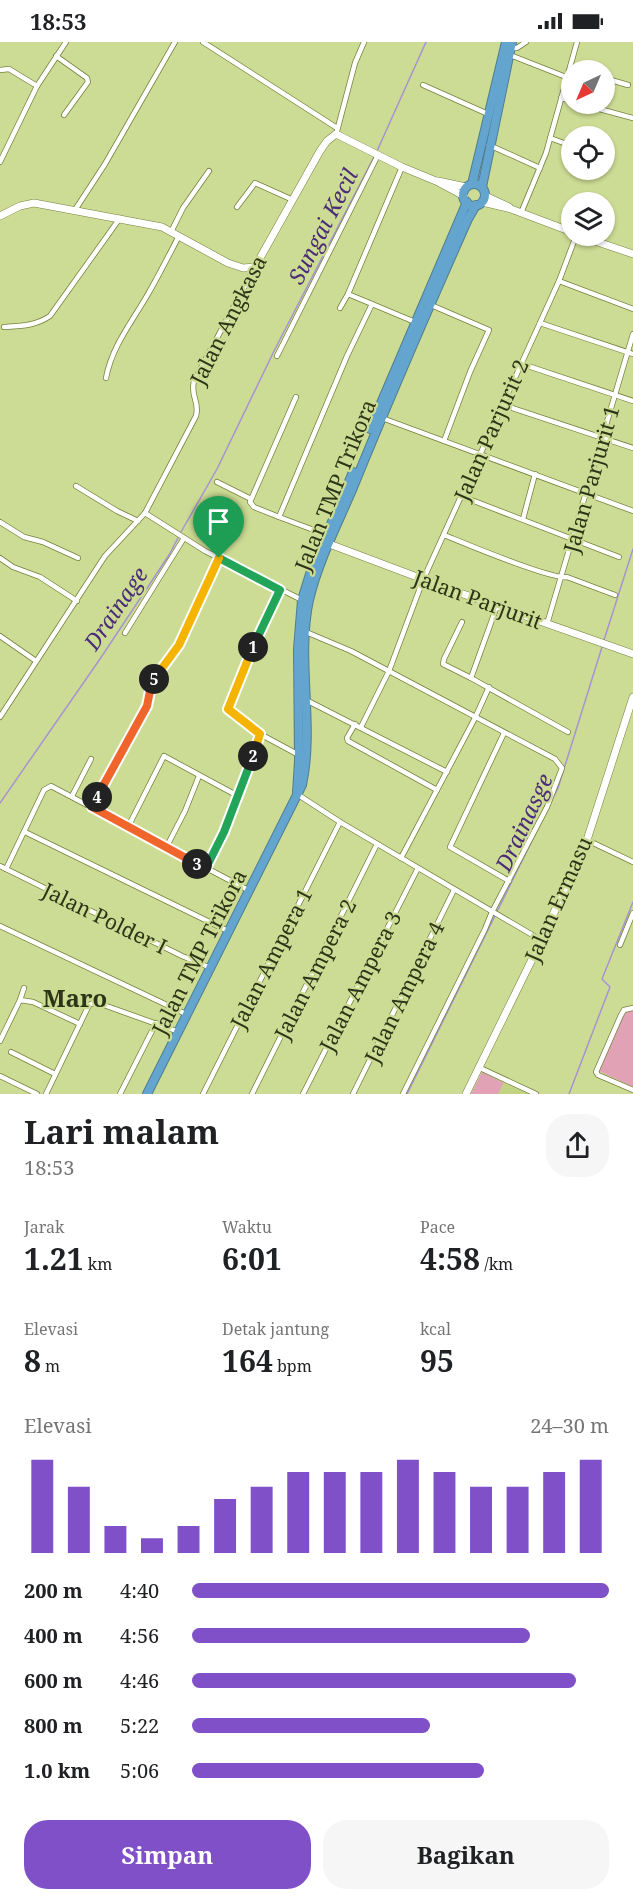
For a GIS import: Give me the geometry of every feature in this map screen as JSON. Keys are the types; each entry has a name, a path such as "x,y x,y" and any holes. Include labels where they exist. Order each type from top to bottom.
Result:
{"highway":[{"name":"Jalan TMP Trikora","path":"148,1094 302,785 305,767 297,649 302,600 310,574 327,540 415,322 426,310 467,193 488,114 510,47"},
{"name":"Jalan TMP Trikora","path":"297,794 304,655 309,601 314,582 348,483 468,219 481,198 489,145 510,47"},
{"path":"467,193 481,198"},
{"path":"467,193 481,198"}],"street":[{"path":"0,162 37,86 66,42"},
{"path":"75,210 105,164 176,42"},
{"path":"203,42 337,131 376,154 467,193"},
{"path":"337,131 355,63 364,42"},
{"path":"510,47 517,48 526,42"},
{"path":"574,60 578,42"},
{"path":"510,47 561,73"},
{"path":"56,56 87,78 88,82 64,115"},
{"path":"0,70 9,69 37,86"},
{"path":"615,81 628,85"},
{"path":"423,85 488,114"},
{"path":"521,213 540,168 561,98"},
{"path":"615,113 633,118"},
{"name":"Jalan Angkasa","path":"0,717 105,556 146,513 196,416 198,405 191,393 194,381 323,146 337,131"},
{"path":"550,138 561,142"},
{"path":"489,145 540,168"},
{"path":"277,356 376,154"},
{"path":"340,308 402,167"},
{"path":"106,378 109,362 116,346 149,293 175,234 183,208 209,171"},
{"path":"237,207 255,183 293,200"},
{"path":"481,198 561,228"},
{"path":"0,216 20,206 34,203 120,218 153,225 175,234 228,264 243,268 255,267"},
{"path":"4,327 25,326 50,316 120,218"},
{"path":"574,246 559,281 633,309"},
{"path":"609,246 633,254"},
{"name":"Jalan Parjurit 2","path":"361,727 389,671 423,580 559,281"},
{"path":"348,294 415,322"},
{"path":"279,517 347,356 372,304"},
{"path":"426,310 489,330 470,372 444,441"},
{"path":"540,323 630,354"},
{"name":"Jalan Parjurit 1","path":"548,624 585,493 630,354 633,334"},
{"path":"522,364 633,402"},
{"path":"296,397 251,499 251,505 327,540"},
{"path":"503,405 633,448"},
{"path":"378,417 481,453 633,511"},
{"path":"523,519 535,474"},
{"path":"217,482 251,499"},
{"path":"76,486 138,521"},
{"path":"461,496 619,557"},
{"path":"146,513 219,558 302,600"},
{"path":"0,522 24,537 44,542 78,558"},
{"path":"444,535 615,595"},
{"path":"125,633 183,537"},
{"name":"Jalan Parjurit","path":"327,540 423,580 633,654"},
{"path":"0,558 13,567 40,577 77,600"},
{"path":"92,807 141,720 149,701 151,686 179,645 219,558"},
{"path":"280,590 251,650 228,706 231,712 260,734 299,755"},
{"path":"471,678 497,606"},
{"path":"462,622 443,664 568,732"},
{"path":"306,632 339,645 555,759 562,768 547,807 492,912 403,1094"},
{"path":"0,636 36,661"},
{"path":"401,858 476,718 489,687"},
{"path":"302,697 447,772"},
{"name":"Jalan Ermasu","path":"465,1094 541,940 587,840 633,697"},
{"path":"355,724 347,738 348,741 438,790"},
{"path":"206,868 224,832 260,734"},
{"path":"504,734 450,847 509,881"},
{"path":"128,827 164,756 238,796"},
{"path":"72,796 91,759"},
{"path":"166,848 185,811 199,776"},
{"path":"6,869 47,787 55,787 250,891"},
{"path":"297,794 340,822 541,940"},
{"name":"Jalan Ampera 1","path":"203,1094 340,822"},
{"path":"25,832 230,932"},
{"path":"587,840 633,862"},
{"name":"Jalan Ampera 2","path":"252,1094 377,844"},
{"name":"Jalan Polder I","path":"0,866 182,956 211,968"},
{"name":"Jalan Ampera 3","path":"303,1094 418,868"},
{"name":"Jalan Ampera 4","path":"353,1094 454,890"},
{"path":"620,945 633,913"},
{"path":"0,926 188,1015"},
{"path":"0,1041 24,988"},
{"path":"20,1000 33,1002 80,1024"},
{"path":"46,1094 89,1005 93,1003 179,1032"},
{"path":"633,1008 624,1010 621,1015 596,1072 598,1075 633,1090"},
{"path":"120,1094 156,1023"},
{"path":"0,1024 7,1027"},
{"path":"11,1052 56,1074"},
{"path":"478,1067 536,1094"},
{"path":"0,1076 37,1094"}],"shaded area":[{"path":"629,1009 633,1011 633,1087 599,1071 598,1068 623,1014"},
{"path":"482,1072 504,1083 498,1094 471,1094"},
{"path":"504,1083 529,1094 498,1094"}],"waterway":[{"name":"Sungai Kecil","path":"377,151 426,42"},
{"name":"Sungai Kecil","path":"181,532 217,469 274,351 375,155"},
{"name":"Drainage","path":"0,803 100,659 169,555 179,536"},
{"name":"Drainasge","path":"604,640 633,549"},
{"name":"Drainasge","path":"407,1094 558,788 602,647"},
{"path":"569,1094 610,987 602,979 633,902"}],"district":[{"name":"Maro","path":"75,997"}],"route":[{"path":"219,558 280,590 251,650 228,706 228,709 242,722 260,734 224,832 206,868 92,807 141,720 149,701 151,686 179,645 219,558"}]}
